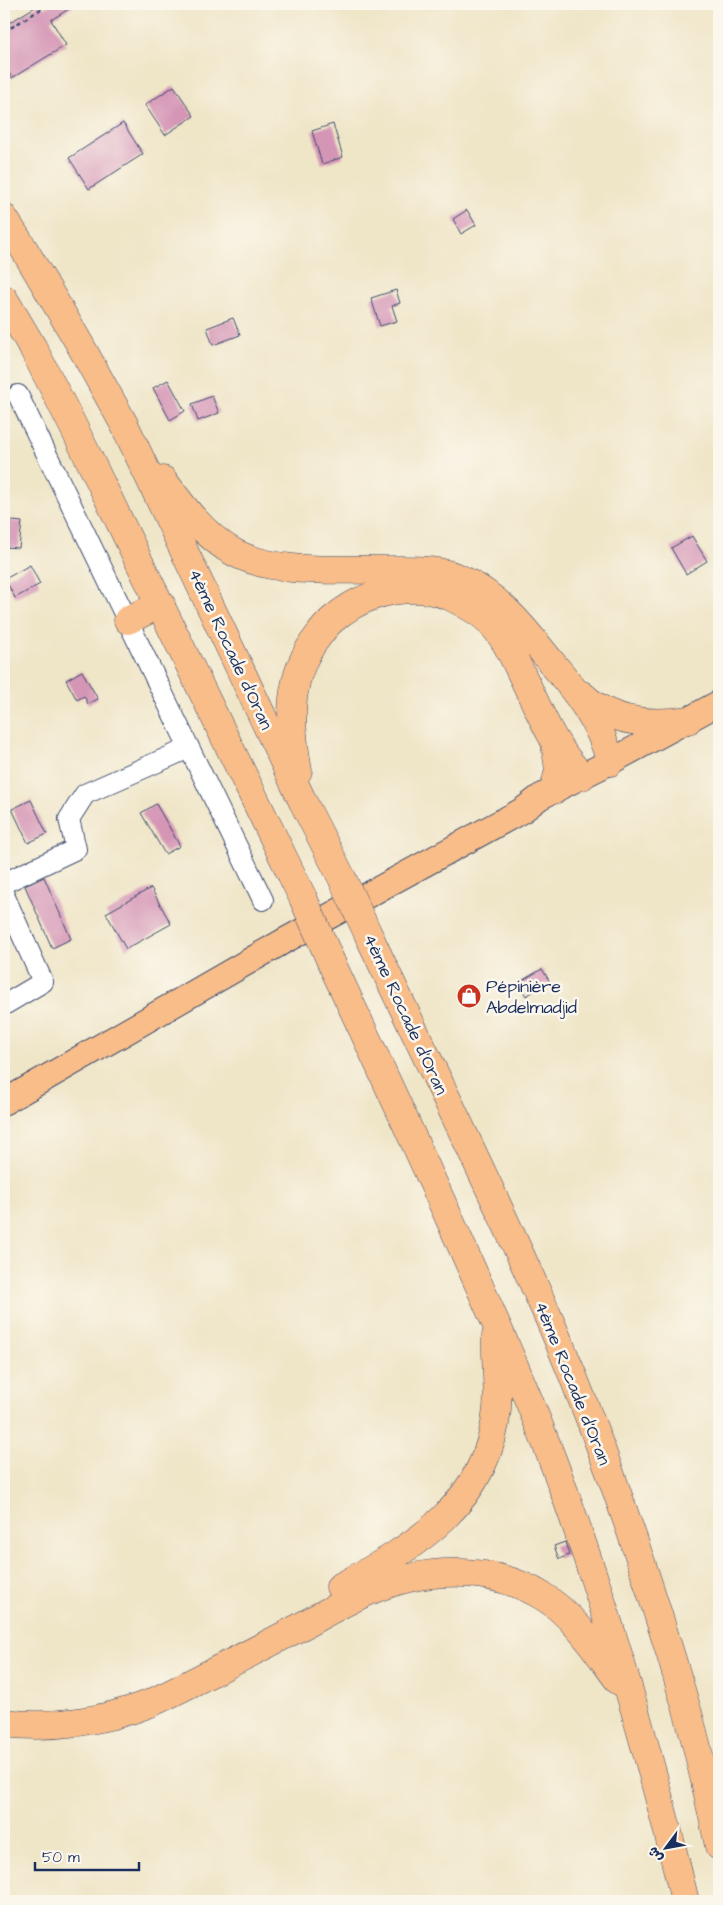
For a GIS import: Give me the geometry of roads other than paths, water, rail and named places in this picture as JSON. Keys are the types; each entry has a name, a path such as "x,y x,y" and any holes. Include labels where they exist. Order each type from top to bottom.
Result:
{"highway":[{"name":"4ème Rocade d'Oran","path":"4,218 78,341 124,424 303,802 342,878 552,1327 584,1403 650,1585 686,1705 719,1846"},
{"path":"4,299 38,356 161,604 303,898 426,1164 496,1322 560,1480 631,1696 685,1901"},
{"path":"124,424 185,509 208,534 234,552 253,560 281,566 429,571 462,579 486,592 499,604 587,701 625,720 646,723 688,720"},
{"path":"303,802 291,721 294,687 307,653 326,626 345,608 373,595 406,589 428,589 453,597 478,611 494,627 508,646 555,743 567,761 582,776"},
{"path":"128,620 161,604"},
{"path":"572,686 603,738 610,762"},
{"path":"547,793 559,770 555,743"},
{"path":"4,1707 33,1710 75,1707 108,1700 144,1688 181,1672 373,1569 436,1526 464,1497 483,1462 489,1445 497,1408 496,1322"},
{"path":"4,1723 24,1726 81,1722 149,1704 366,1592 404,1579 447,1572 464,1572 499,1578 516,1583 545,1598 569,1618 582,1632 631,1696"}],"main road":[{"path":"4,1102 268,950 524,810 547,793 610,762 719,703"},
{"path":"4,1084 287,922 510,804 547,793"}],"lane":[{"path":"18,395 263,900"},
{"path":"4,882 76,849 68,819 85,794 189,748"},
{"path":"4,895 43,982 4,1005"}],"place":[{"name":"Pépinière Abdelmadjid","path":"469,996"}]}
